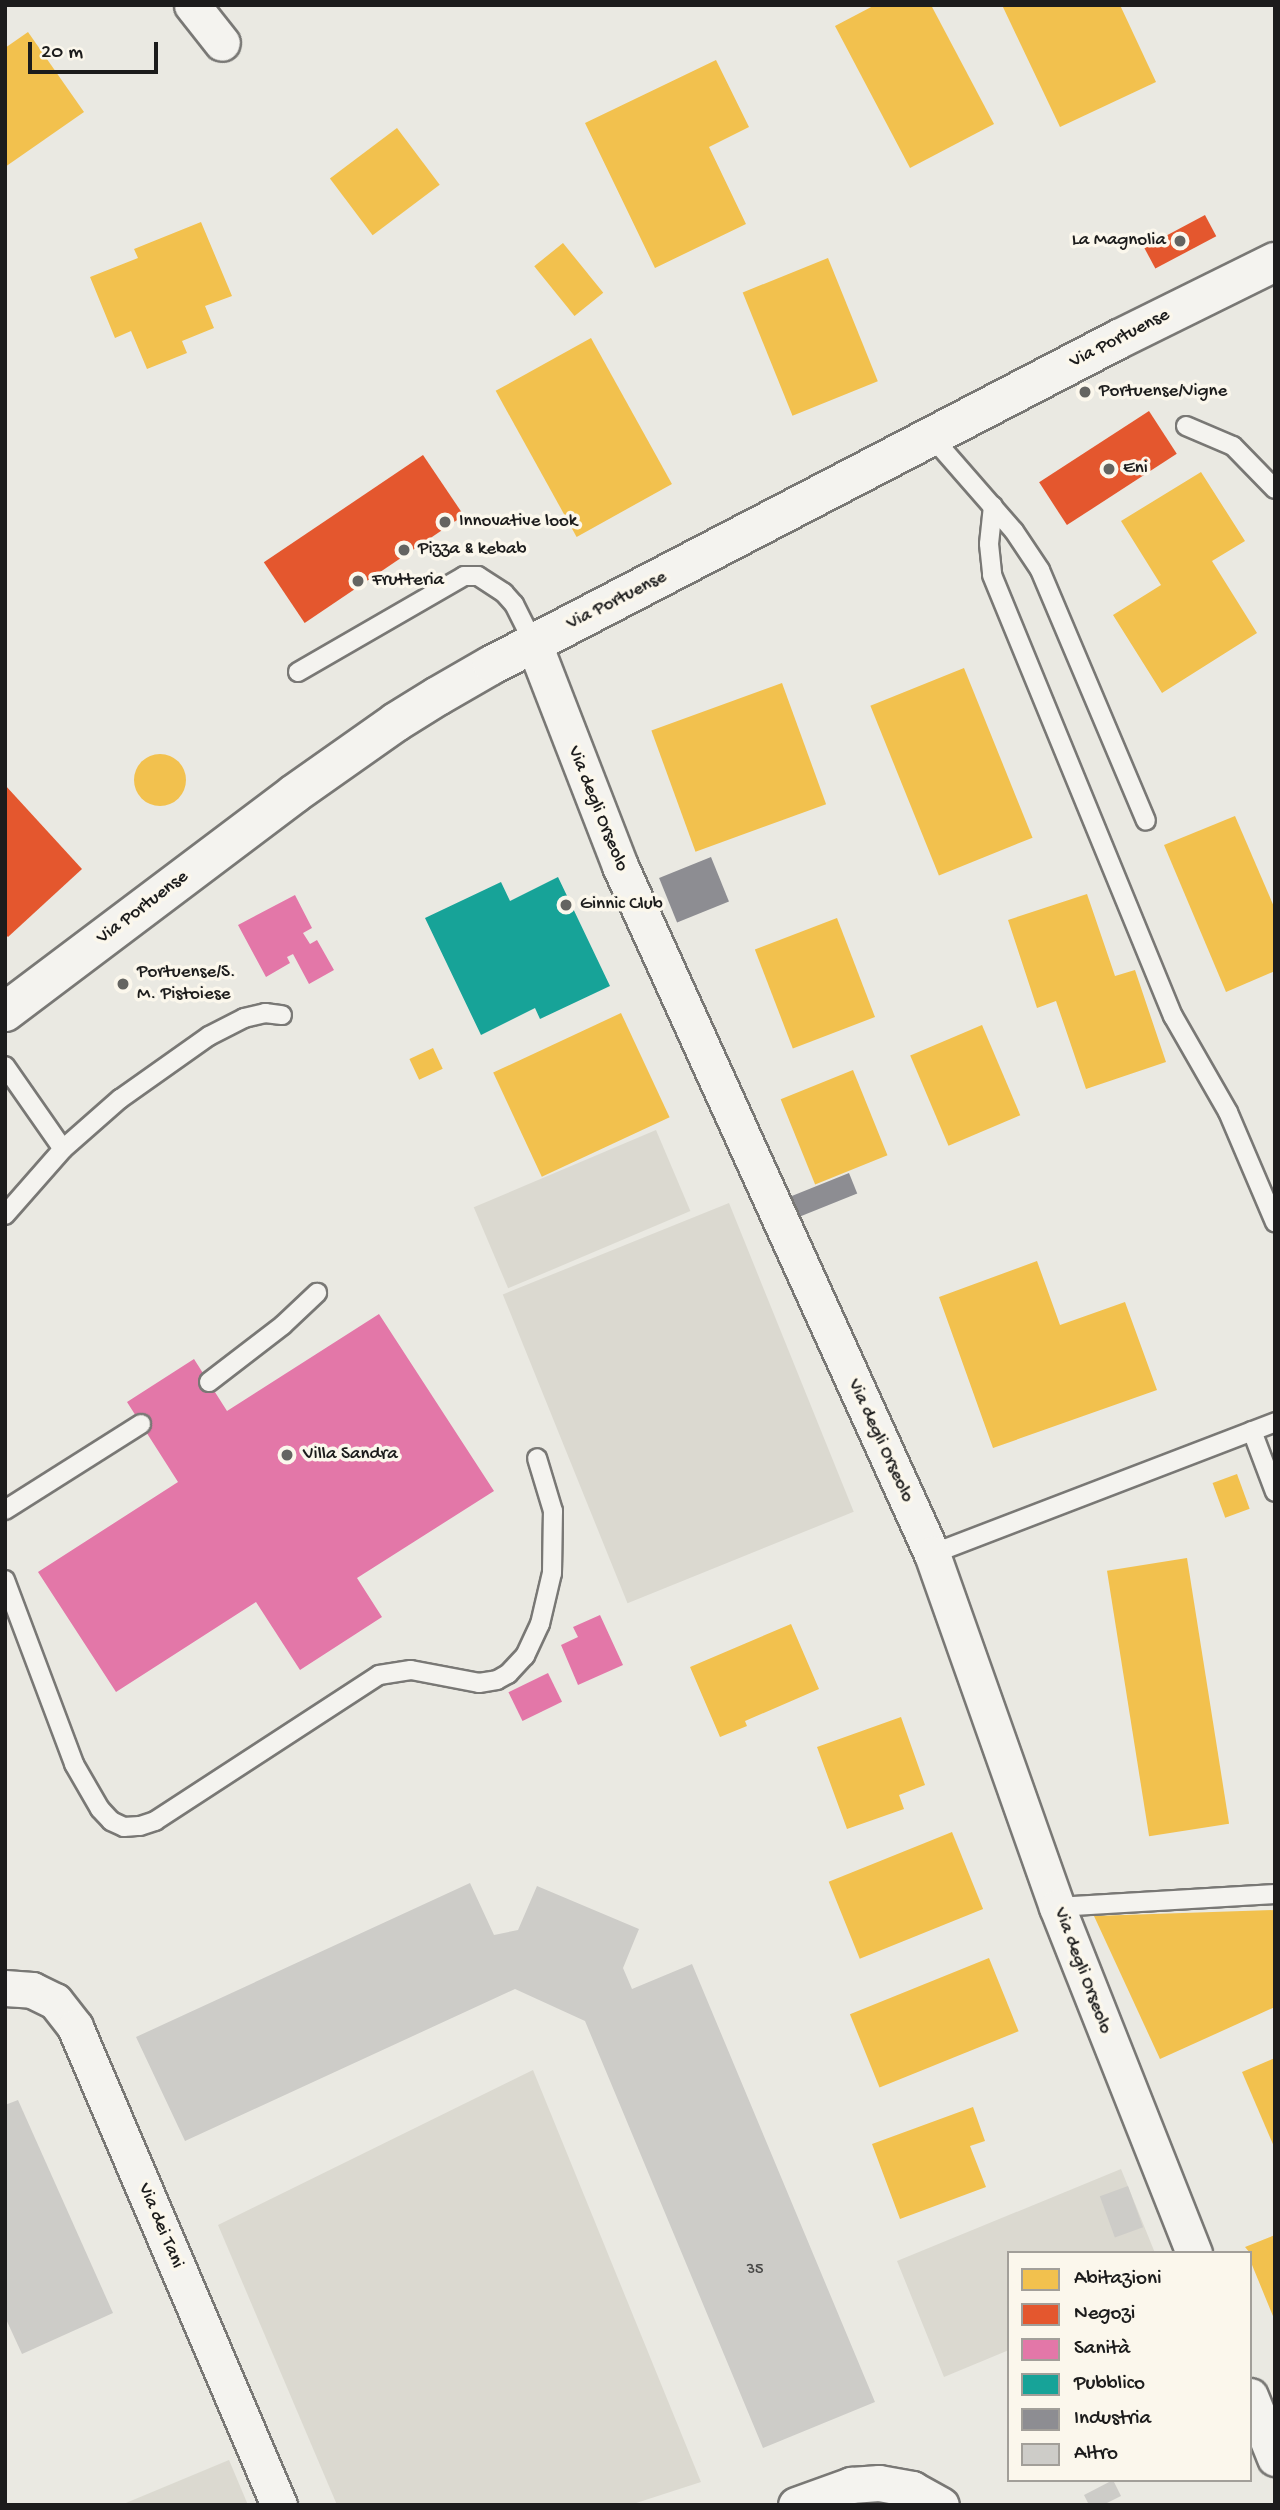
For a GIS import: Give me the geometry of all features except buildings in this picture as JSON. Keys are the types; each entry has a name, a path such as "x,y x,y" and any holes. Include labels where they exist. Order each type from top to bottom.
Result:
{"main road":[{"name":"Via Portuense","path":"5,1012 283,802 396,722 492,664 931,436 1275,262"}],"street":[{"path":"192,5 222,43"},
{"name":"Via degli Orseolo","path":"534,644 620,866 932,1554 1057,1907 1193,2251"},
{"name":"Via dei Tani","path":"5,1988 32,1990 55,2001 75,2027 279,2505"},
{"path":"1252,2401 1275,2458"},
{"path":"796,2505 851,2486 880,2483 912,2489 941,2505"}],"lane":[{"path":"1186,426 1233,446 1275,489"},
{"path":"931,436 1024,543 1040,570 1146,821"},
{"path":"993,506 989,544 992,575 1173,1016 1228,1112 1275,1222"},
{"path":"298,672 464,576 478,576 504,593 514,604 534,644"},
{"path":"5,1215 63,1149 142,1083 209,1036 244,1018 265,1013 282,1015"},
{"path":"5,1066 63,1149"},
{"path":"209,1382 283,1325 317,1293"},
{"path":"932,1554 1275,1422"},
{"path":"5,1510 141,1424"},
{"path":"1252,1431 1275,1492"},
{"path":"5,1580 74,1765 100,1809 111,1821 124,1827 140,1826 155,1821 379,1675 411,1670 479,1683 508,1674 524,1656 540,1625 552,1573 552,1511 537,1458"},
{"path":"1057,1907 1275,1894"}],"shaded area":[{"path":"656,1130 690,1211 508,1288 474,1207"},
{"path":"729,1203 854,1512 628,1603 503,1294"},
{"path":"533,2070 701,2482 630,2505 337,2505 218,2225"},
{"path":"1121,2169 1154,2251 1007,2251 1007,2351 944,2377 897,2261"},
{"path":"229,2460 248,2505 121,2505"}],"place":[{"name":"La Magnolia","path":"1180,241"},
{"name":"Portuense/Vigne","path":"1085,392"},
{"name":"Eni","path":"1109,469"},
{"name":"Innovative look","path":"445,522"},
{"name":"Pizza & kebab","path":"404,550"},
{"name":"Frutteria","path":"358,581"},
{"name":"Ginnic Club","path":"566,905"},
{"name":"Portuense/S. M. Pistoiese","path":"123,984"},
{"name":"Villa Sandra","path":"287,1455"}]}
